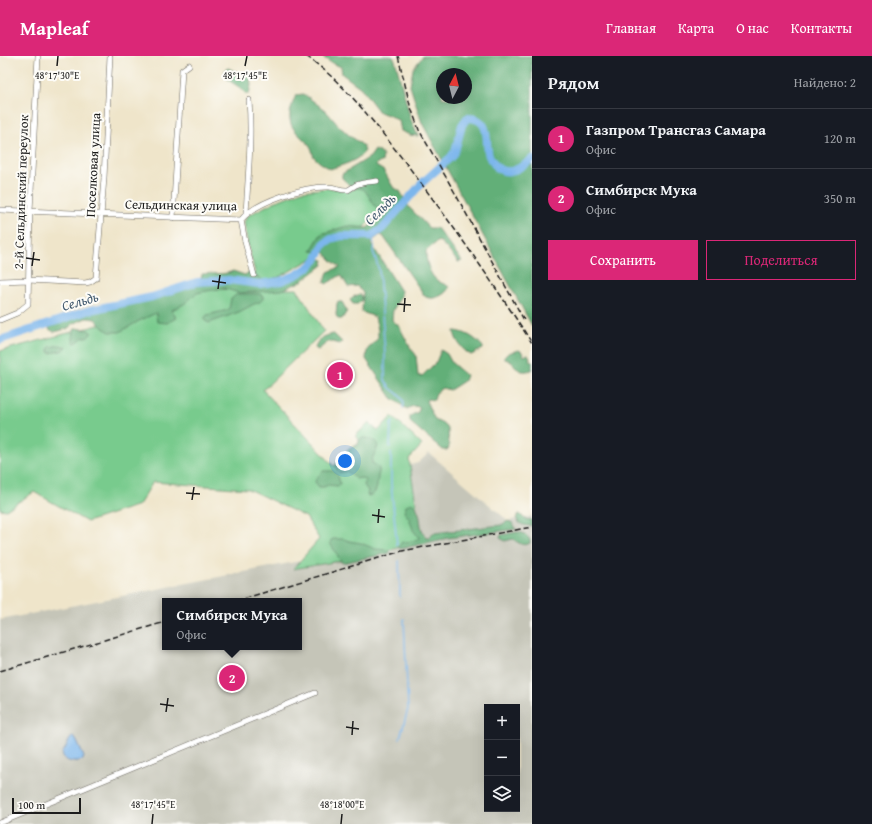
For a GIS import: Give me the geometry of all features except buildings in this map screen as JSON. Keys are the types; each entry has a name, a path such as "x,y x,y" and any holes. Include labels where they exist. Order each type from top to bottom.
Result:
{"street":[{"name":"2-й Сельдинский переулок","path":"0,320 17,312 28,304 30,211 38,56"},
{"name":"Поселковая улица","path":"28,280 85,283 94,280 97,276 102,215 110,56"},
{"path":"173,218 182,70 189,65"},
{"path":"246,214 249,165 249,100"},
{"name":"Сельдинская улица","path":"0,210 241,220 246,214 268,202 303,189 329,187 348,190 357,185 377,181"},
{"path":"241,220 254,275"},
{"path":"0,281 28,280"},
{"path":"0,823 315,693"}],"shaded area":[{"path":"429,453 506,519 506,521 532,516 532,824 0,824 0,620 417,538 406,466 418,463"}],"green space":[{"path":"321,56 393,56 411,120 418,136 410,135 401,131 399,121 379,112 361,88 342,74 341,67"},
{"path":"423,56 532,56 532,326 422,123 410,86 413,69"},
{"path":"228,68 250,78 251,85 249,94 246,94 227,78 225,70"},
{"path":"303,94 326,111 338,125 363,146 365,151 362,155 349,163 330,169 313,156 312,149 292,127 290,119 290,113 296,95"},
{"path":"375,150 380,152 383,156 382,162 377,163 376,166 384,171 393,187 400,191 409,207 429,228 437,228 462,261 458,262 442,243 438,241 426,251 427,263 430,272 438,281 449,287 446,292 440,296 429,298 424,295 383,236 380,235 371,242 401,291 401,296 393,310 392,320 399,326 416,355 418,376 422,376 436,362 441,350 447,354 452,363 466,375 464,381 450,390 442,388 436,393 434,400 427,399 426,401 435,420 445,425 448,429 449,448 447,450 443,450 410,422 410,416 418,412 420,407 413,406 407,409 392,398 366,359 367,350 378,338 378,330 375,317 362,312 363,293 357,286 348,287 341,275 326,284 324,282 328,272 340,267 324,252 311,251 321,234 347,226 367,228 378,220 379,212 366,192 363,189 350,186 342,178 342,174 370,157"},
{"path":"365,185 379,213 379,217 373,217 373,222 369,222 364,227 326,235 313,258 279,277 262,281 256,276 248,246 244,222 247,216 274,202 302,191 329,188 351,190"},
{"path":"316,260 324,260 323,265 302,281 282,290 239,293 223,288 197,293 184,304 172,310 176,318 167,323 157,322 156,313 120,332 110,332 103,328 95,319 86,318 73,324 67,329 54,332 49,329 52,322 90,310 152,297 197,282 201,279 202,274 225,273 233,271 245,275 250,271 263,280 275,281 286,279 297,274 309,267"},
{"path":"207,289 297,289 324,331 263,390 334,466 361,441 355,436 369,423 378,431 392,416 422,445 409,459 422,541 364,557 293,569 319,539 306,517 248,489 153,482 139,505 87,522 34,492 6,510 0,509 0,351 155,310"},
{"path":"237,294 260,294 263,296 263,299 260,302 239,312 209,323 205,321 205,317 207,315 228,310 231,299"},
{"path":"360,294 362,297 361,301 358,304 353,304 350,300"},
{"path":"342,302 347,311 342,319 338,319 336,315 337,303"},
{"path":"76,328 88,330 91,334 74,343 74,330"},
{"path":"454,331 462,332 474,338 483,347 483,349 471,355 462,348"},
{"path":"334,334 342,342 340,344 329,341 318,350 315,348 320,339"},
{"path":"60,345 66,347 65,349 50,353 48,349 50,347"},
{"path":"519,350 524,356 528,354 530,358 529,360 532,362 532,370 519,370 505,359 504,357 508,353"},
{"path":"363,438 377,442 378,445 372,460 372,463 379,469 377,486 376,491 369,496 367,495 368,491 363,484 366,480 361,478 356,479 347,471 339,473 336,465 338,460 345,452 358,445 359,440"},
{"path":"323,471 333,471 338,476 340,483 338,486 328,485 319,487 315,482 317,477"},
{"path":"410,503 416,507 422,530 427,538 430,538 430,535 434,533 501,525 508,521 513,523 516,529 448,538 400,549 399,546 402,542 415,541 419,538 413,530 409,518 404,512 406,506"},
{"path":"519,514 525,519 532,520 532,526 521,524 516,518"},
{"path":"517,532 526,535 530,540 530,543 523,545 513,539 505,541 500,538 501,535"},
{"path":"333,539 344,539 361,543 375,549 389,550 390,553 342,563 330,543"}],"water":[{"path":"73,736 75,737 84,757 83,760 68,761 63,757 62,753"}],"waterway":[{"name":"Сельдь","path":"0,340 90,310 152,297 197,282 229,280 259,284 281,281 296,275 309,267 316,260 324,244 331,239 342,236 372,236 383,228 422,183 451,157 455,151 462,125 467,118 475,119 481,122 484,126 489,156 498,168 503,171 513,170 523,166 532,159"},
{"path":"372,236 374,244 373,251 379,270 385,354 385,380 390,388 403,400 403,408"},
{"path":"390,447 391,425 393,422"},
{"path":"391,453 391,484 397,545"},
{"path":"399,561 400,597"},
{"path":"400,738 408,709 404,619"}],"railway":[{"path":"306,56 321,67 347,92 405,162 486,274 532,343"},
{"path":"398,56 410,105 419,130 525,322"},
{"path":"246,598 402,551 532,527"},
{"path":"0,671 162,623"}],"place":[{"name":"Газпром Трансгаз Самара","path":"340,375"},
{"name":"Симбирск Мука","path":"232,678"}]}
